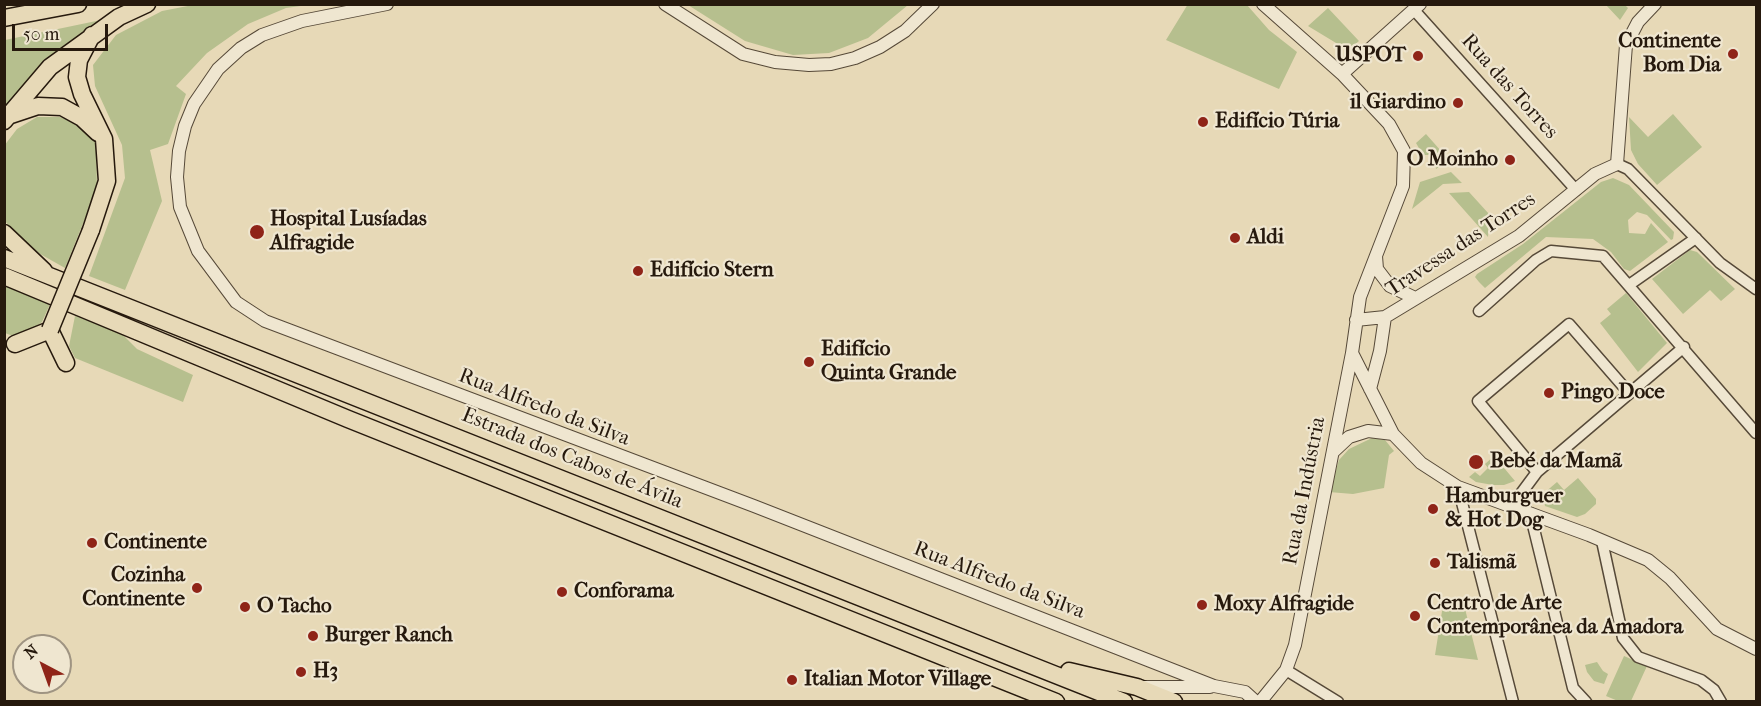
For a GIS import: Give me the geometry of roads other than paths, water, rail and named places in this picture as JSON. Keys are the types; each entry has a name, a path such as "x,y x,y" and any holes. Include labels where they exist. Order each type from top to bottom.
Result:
{"highway":[{"path":"4,18 78,4"},
{"path":"6,118 50,67 119,17 147,4"},
{"path":"15,344 50,330 91,230 107,181 104,139 82,94 77,77 79,60 92,35"},
{"path":"6,118 38,106 62,107 82,118 104,139"},
{"path":"4,232 52,278"},
{"name":"Estrada dos Cabos de Ávila","path":"4,258 1124,702"},
{"path":"4,276 359,423 1056,702"},
{"path":"50,330 66,363"},
{"path":"1039,668 1076,672 1137,687 1174,702"}],"street":[{"name":"Rua Alfredo da Silva","path":"387,4 302,21 262,35 241,48 218,69 194,104 179,151 177,177 180,207 198,251 236,303 265,321 754,506 1214,686 1245,692 1258,702"},
{"path":"665,4 743,54 775,62 809,65 831,64 855,58 880,47 905,31 933,4"},
{"name":"Rua da Indústria","path":"1258,702 1286,670 1295,645 1352,353 1360,297 1402,186 1404,151 1389,124 1342,74 1263,4"},
{"path":"1655,4 1638,22 1626,45 1617,164 1628,169 1720,262 1756,289"},
{"path":"1342,74 1417,7"},
{"name":"Rua das Torres","path":"1417,7 1576,190"},
{"name":"Travessa das Torres","path":"1356,320 1385,317 1519,236 1602,169 1617,164"},
{"path":"1629,285 1696,238"},
{"path":"1479,311 1536,260 1551,250 1603,256 1756,433"},
{"path":"1375,255 1377,269 1390,286 1415,298"},
{"name":"Travessa das Torres","path":"1370,389 1380,351 1385,317"},
{"path":"1537,472 1478,401 1569,324 1629,393"},
{"path":"1511,507 1537,472 1683,347"},
{"path":"1352,353 1393,434 1420,463 1458,487 1602,541 1655,565 1717,629 1756,649"},
{"path":"1333,452 1349,437 1368,430 1393,434"},
{"path":"1458,487 1514,702"},
{"path":"1530,513 1573,688 1587,702"},
{"path":"1602,541 1623,638 1638,657 1701,680 1714,690 1721,702"},
{"path":"1286,670 1338,702"},
{"path":"1137,687 1214,686"}],"place":[{"name":"Continente Bom Dia","path":"1733,54"},
{"name":"USPOT","path":"1418,56"},
{"name":"il Giardino","path":"1458,103"},
{"name":"Edifício Túria","path":"1203,122"},
{"name":"O Moinho","path":"1510,160"},
{"name":"Hospital Lusíadas Alfragide","path":"257,232"},
{"name":"Aldi","path":"1235,238"},
{"name":"Edifício Stern","path":"638,271"},
{"name":"Edifício Quinta Grande","path":"809,362"},
{"name":"Pingo Doce","path":"1549,393"},
{"name":"Bebé da Mamã","path":"1476,462"},
{"name":"Hamburguer & Hot Dog","path":"1433,509"},
{"name":"Continente","path":"92,543"},
{"name":"Talismã","path":"1435,563"},
{"name":"Cozinha Continente","path":"197,588"},
{"name":"Conforama","path":"562,592"},
{"name":"Moxy Alfragide","path":"1202,605"},
{"name":"O Tacho","path":"245,607"},
{"name":"Centro de Arte Contemporânea da Amadora","path":"1415,616"},
{"name":"Burger Ranch","path":"313,636"},
{"name":"H3","path":"301,672"},
{"name":"Italian Motor Village","path":"792,680"}]}
